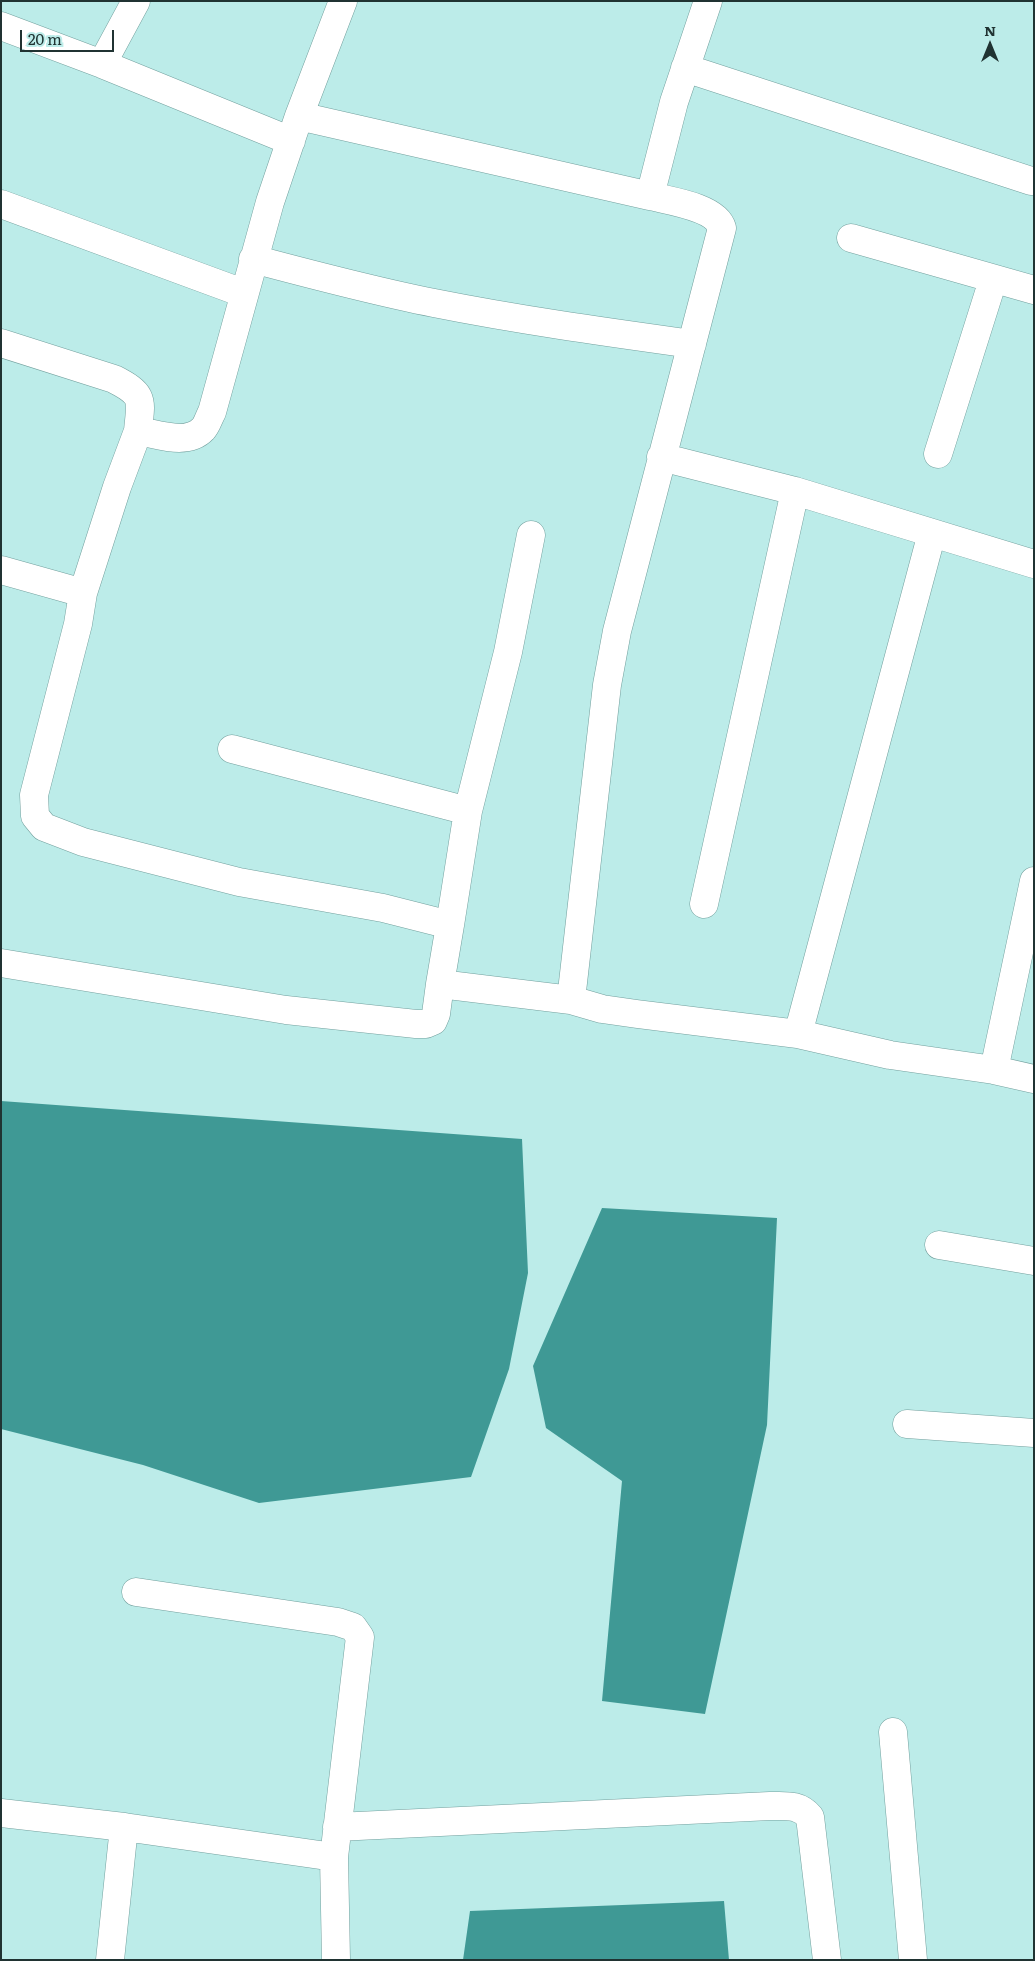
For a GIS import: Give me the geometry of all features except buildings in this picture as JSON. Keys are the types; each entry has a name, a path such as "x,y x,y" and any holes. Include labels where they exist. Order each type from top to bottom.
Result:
{"street":[{"path":"102,64 136,1"},
{"path":"138,431 182,439 193,436 203,429 212,412 253,259 295,128 343,1"},
{"path":"650,196 685,68 708,1"},
{"path":"1,26 102,64 295,128 650,196 708,212 720,221 722,228 661,457 635,564 625,594 607,685 571,1000"},
{"path":"685,68 1031,181"},
{"path":"1,204 243,293"},
{"path":"851,238 993,280 1034,290"},
{"path":"253,259 372,290 432,303 515,318 692,344"},
{"path":"938,454 993,280"},
{"path":"1,343 114,379 138,395 141,402 138,431 117,487 83,593 78,624 34,795 35,816 44,827 83,842 221,878 383,908 450,925"},
{"path":"661,457 795,491 1034,564"},
{"path":"704,904 795,491"},
{"path":"798,1034 932,533"},
{"path":"1,963 286,1010 416,1024 426,1024 433,1021 436,1014 468,811 508,652 531,535"},
{"path":"1,570 83,593"},
{"path":"232,748 468,811"},
{"path":"994,1070 1034,881"},
{"path":"440,984 571,1000 620,1011 798,1034 890,1055 994,1070 1034,1079"},
{"path":"939,1245 1034,1261"},
{"path":"907,1424 1034,1433"},
{"path":"136,1592 338,1622 353,1627 360,1637 334,1857 336,1960"},
{"path":"893,1732 913,1960"},
{"path":"337,1827 791,1806 802,1809 810,1818 827,1960"},
{"path":"1,1813 124,1827 334,1857"},
{"path":"110,1960 124,1827"}],"water":[{"path":"1,1101 522,1139 528,1273 509,1369 471,1477 259,1503 143,1465 1,1429"},
{"path":"602,1208 777,1218 767,1425 705,1714 602,1701 622,1481 546,1428 533,1366"},
{"path":"724,1901 729,1960 463,1960 470,1911"}]}
